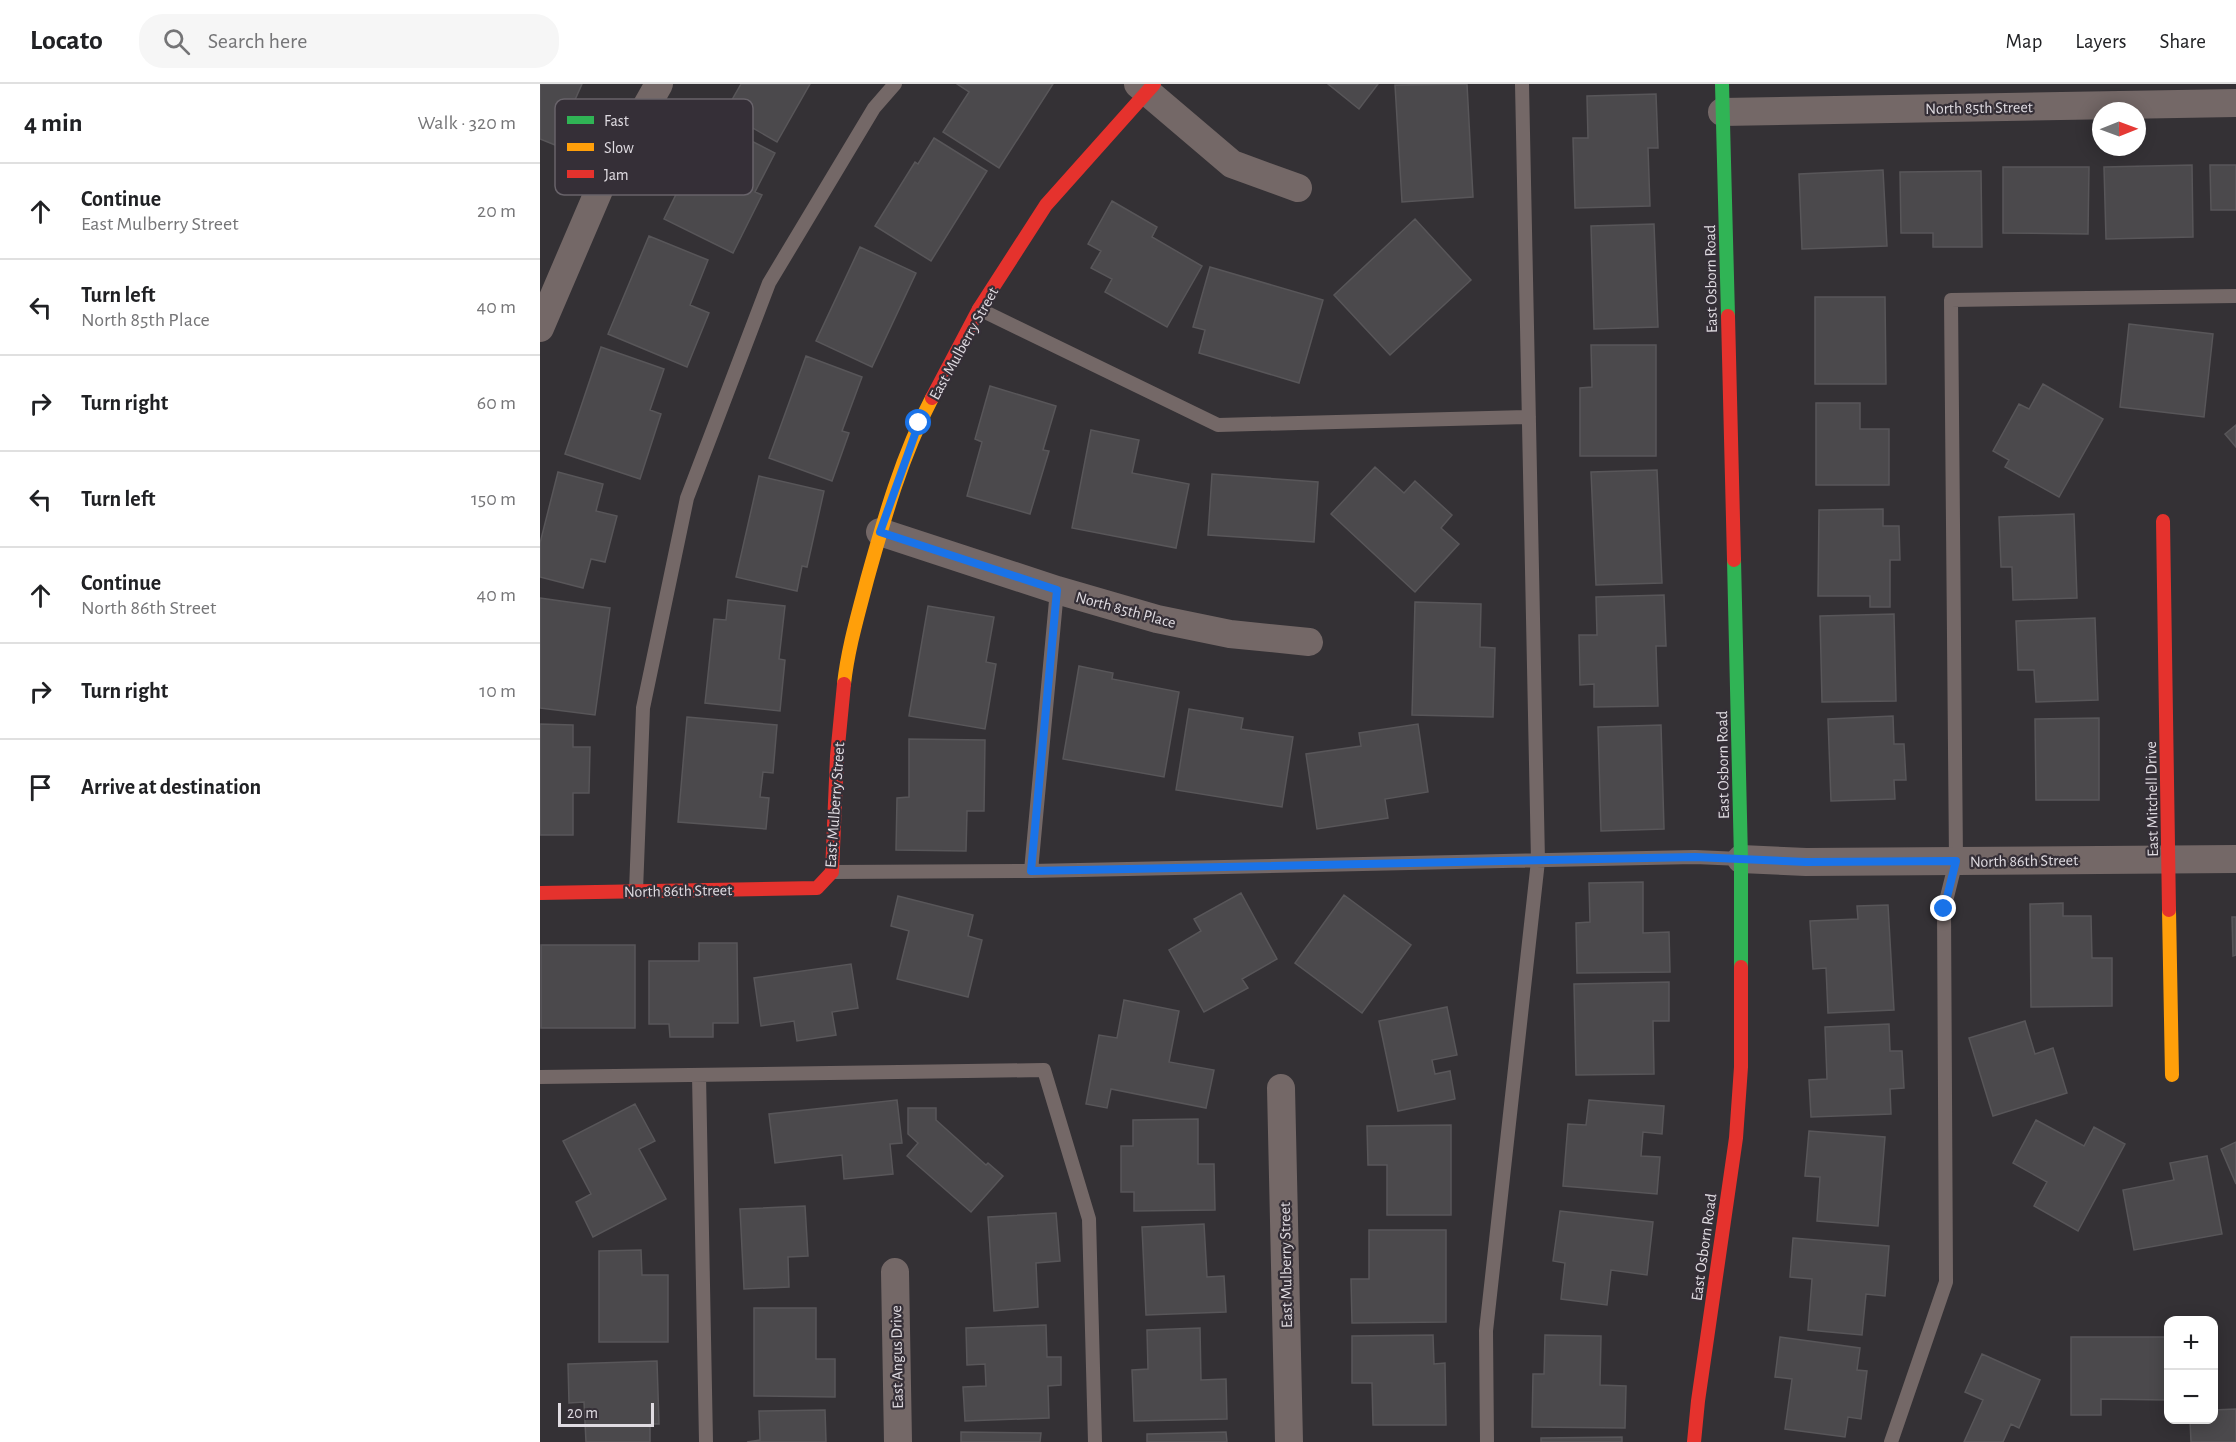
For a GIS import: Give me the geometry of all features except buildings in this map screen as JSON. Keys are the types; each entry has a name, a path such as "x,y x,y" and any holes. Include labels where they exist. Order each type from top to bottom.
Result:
{"street":[{"path":"651,99 659,84"},
{"name":"East Osborn Road","path":"1694,1442 1737,1126 1741,1067 1741,860 1722,84"},
{"path":"1146,87 1232,164 1298,188"},
{"name":"East Mulberry Street","path":"817,888 832,872 837,756 847,654 880,532 919,423 979,309 1046,205 1146,87"},
{"name":"North 85th Street","path":"1722,112 2236,103"},
{"path":"540,328 597,195"},
{"name":"East Mitchell Drive","path":"2163,521 2172,1075"},
{"name":"North 85th Place","path":"880,532 1157,620 1230,634 1309,642"},
{"name":"North 86th Street","path":"1741,860 1806,862 2236,859"},
{"name":"North 86th Street","path":"540,893 817,888"},
{"name":"East Mulberry Street","path":"1281,1088 1289,1442"},
{"name":"East Angus Drive","path":"895,1272 898,1442"}],"lane":[{"path":"636,891 644,708 687,498 769,283 874,108 895,84"},
{"path":"1487,1442 1486,1331 1538,861 1522,84"},
{"path":"1891,1442 1946,1282 1944,909 1956,861 1951,300 2236,296"},
{"path":"979,309 1218,425 1529,417"},
{"path":"1031,871 1057,590"},
{"path":"832,872 1031,871 1695,857 1741,860"},
{"path":"540,1077 1044,1070 1089,1219 1095,1442"},
{"path":"699,1075 706,1442"}],"traffic: fast":[{"path":"1722,84 1728,316"},
{"path":"1734,560 1741,859 1741,967"}],"traffic: slow":[{"path":"844,684 854,632 887,511 912,442 932,398"},
{"path":"2169,910 2172,1075"}],"traffic: jam":[{"path":"932,398 979,309 1046,205 1154,84"},
{"path":"1728,316 1734,560"},
{"path":"2163,521 2169,910"},
{"path":"540,893 817,888 832,872 837,756 844,684"},
{"path":"1694,1442 1736,1138 1741,1067 1741,967"}],"route":[{"path":"919,423 880,532 1057,590 1031,871 1695,857 1806,862 1956,861 1944,909"}]}
